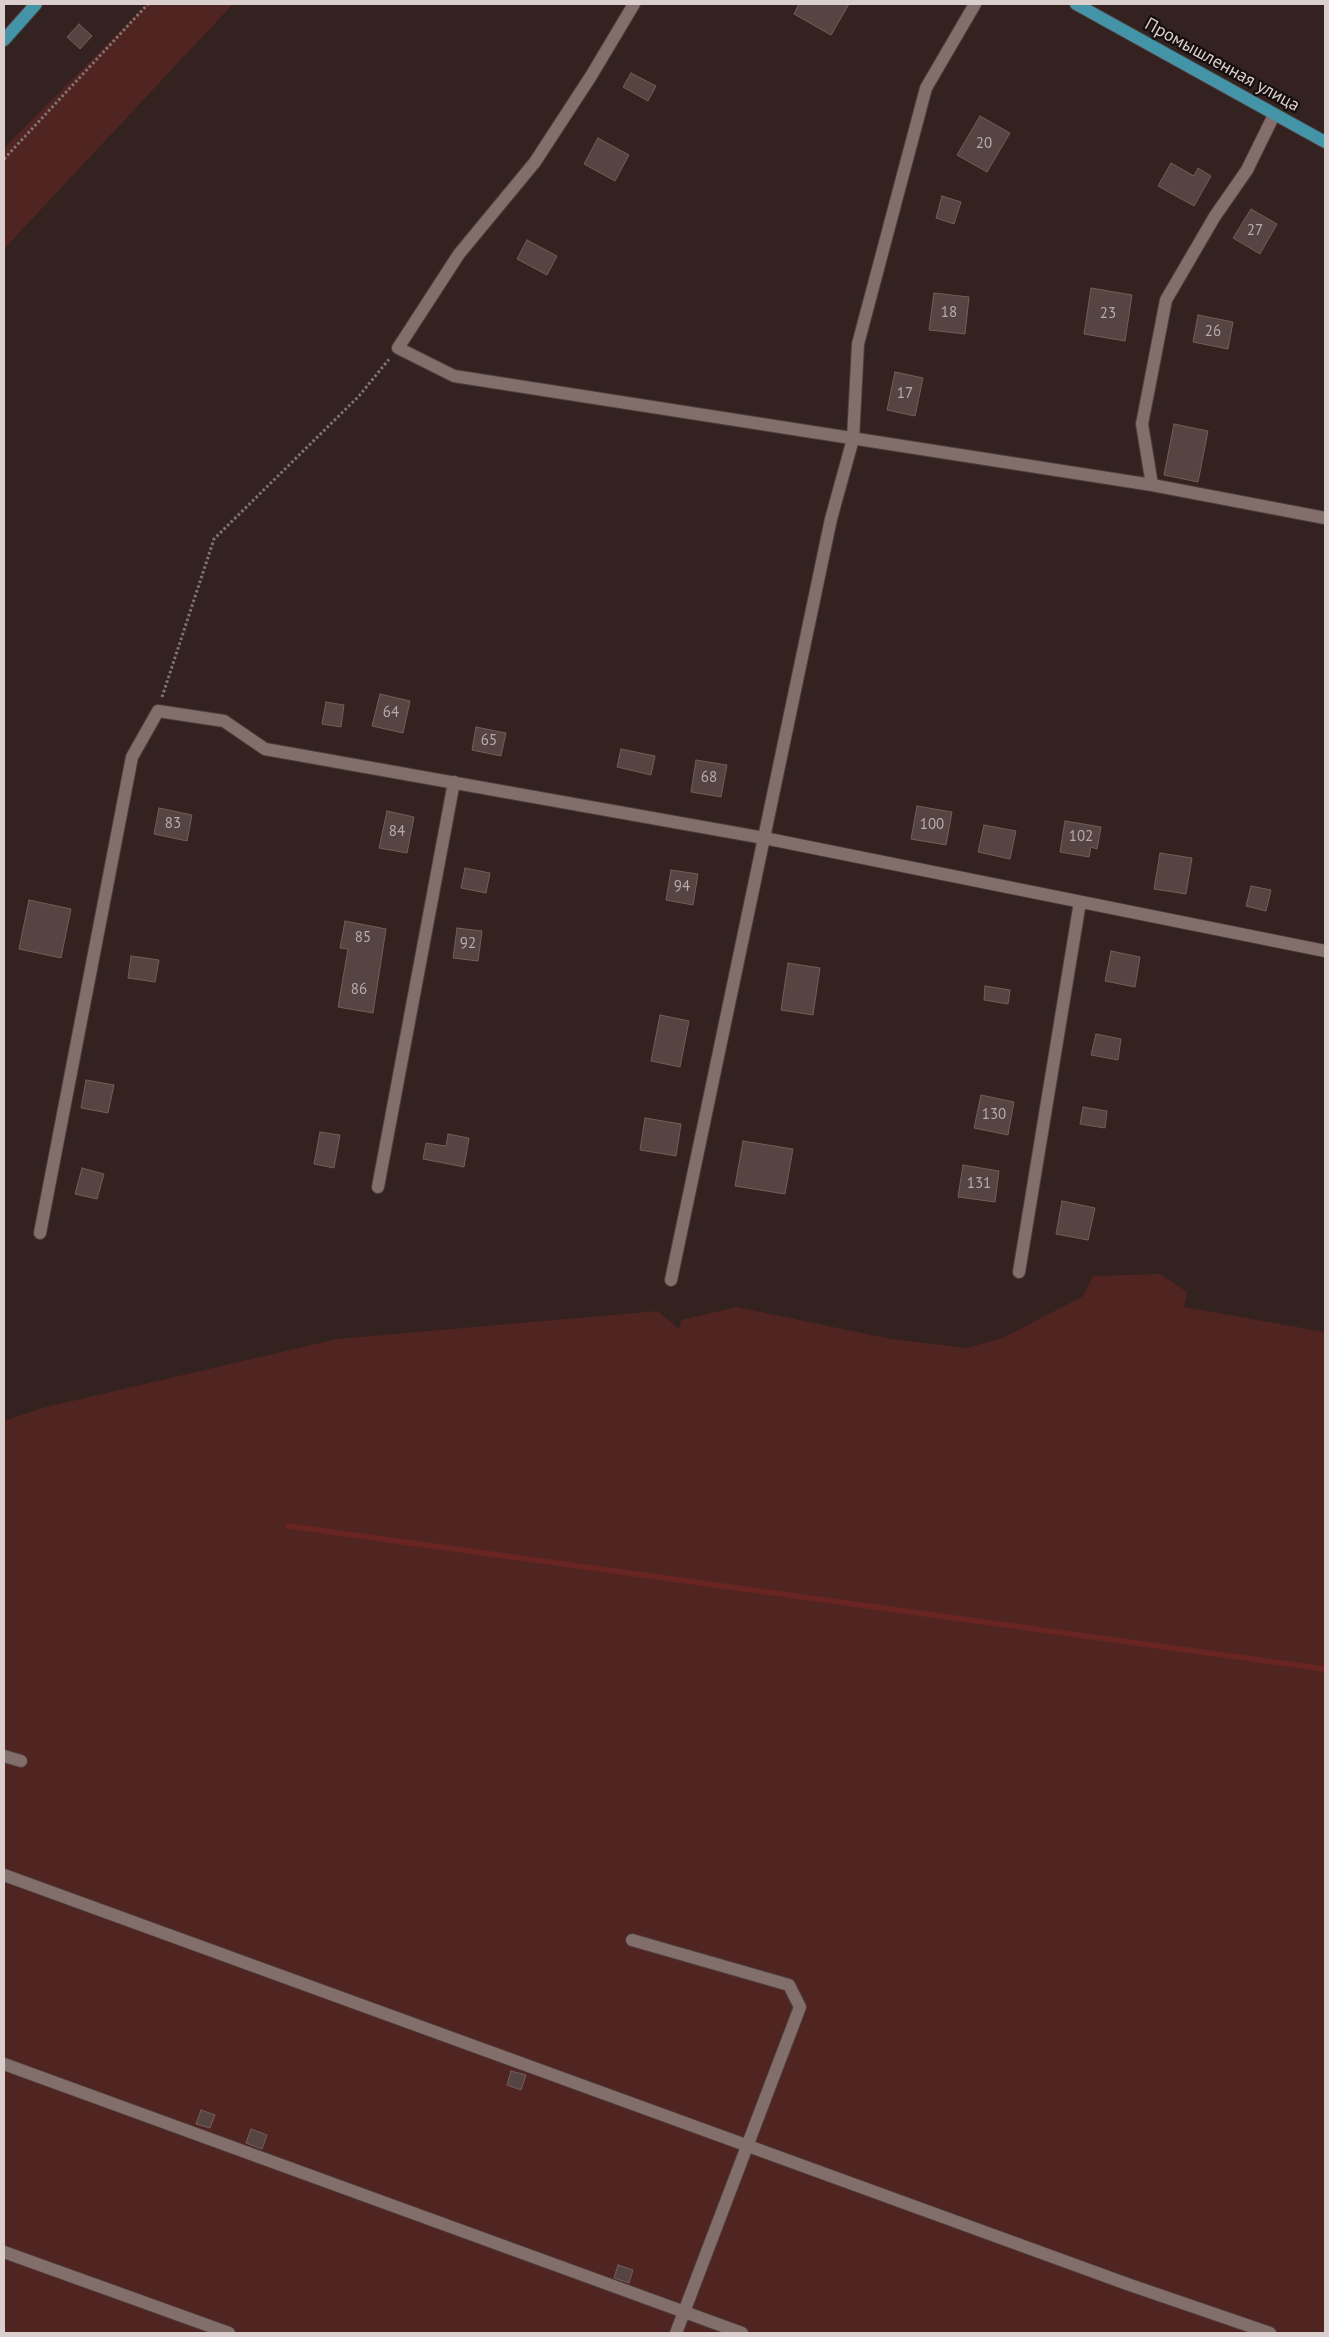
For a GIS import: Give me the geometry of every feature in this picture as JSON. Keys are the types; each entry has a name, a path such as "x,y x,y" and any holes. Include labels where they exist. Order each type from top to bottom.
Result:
{"main road":[{"path":"4,40 36,4"},
{"name":"Промышленная улица","path":"1076,4 1325,142"}],"street":[{"path":"634,4 591,76 535,162 459,254 398,348 454,376 1152,485 1325,518"},
{"path":"671,1280 831,518 853,439 858,344 926,88 975,4"},
{"path":"1152,485 1142,424 1166,300 1246,170 1274,115"},
{"path":"40,1233 132,757 158,711 224,721 265,749 764,838 1325,951"},
{"path":"378,1187 454,782"},
{"path":"1019,1272 1080,902"},
{"path":"4,1756 21,1761"},
{"path":"4,1875 500,2057 748,2144 1130,2285 1270,2333"},
{"path":"632,1940 789,1985 800,2007 676,2333"},
{"path":"4,2064 742,2333"},
{"path":"4,2252 229,2333"}],"path":[{"path":"4,159 148,4"},
{"path":"158,711 214,539 359,396 398,348"}],"shaded area":[{"path":"147,4 233,4 4,249 4,148"},
{"path":"1160,1274 1187,1292 1184,1307 1325,1332 1325,2333 4,2333 4,1421 42,1408 337,1339 658,1311 679,1329 681,1320 737,1307 891,1339 967,1348 1002,1338 1082,1297 1093,1276"}],"building":[{"path":"799,4 849,4 831,35 794,14"},
{"path":"79,24 92,36 80,49 67,37"},
{"path":"631,73 656,86 648,101 623,87"},
{"path":"980,116 1010,133 987,172 957,155"},
{"path":"598,138 629,155 615,181 584,164"},
{"path":"1171,163 1194,176 1198,168 1211,176 1194,206 1158,186"},
{"path":"942,196 961,202 954,224 936,218"},
{"path":"1251,209 1277,224 1260,254 1233,238"},
{"path":"527,240 557,256 547,275 517,259"},
{"path":"1091,288 1132,295 1125,341 1084,334"},
{"path":"934,293 969,297 965,334 929,330"},
{"path":"1198,315 1233,322 1228,349 1193,342"},
{"path":"895,372 923,378 915,416 887,410"},
{"path":"1174,424 1208,431 1198,482 1164,475"},
{"path":"380,694 410,701 403,733 372,726"},
{"path":"326,702 344,705 341,727 322,724"},
{"path":"476,727 506,733 501,756 472,750"},
{"path":"621,749 655,756 651,775 617,767"},
{"path":"696,760 727,765 721,797 691,792"},
{"path":"917,806 952,812 946,845 911,839"},
{"path":"159,808 192,815 187,841 154,834"},
{"path":"387,811 414,817 407,853 379,848"},
{"path":"1065,821 1101,827 1097,849 1091,847 1089,857 1060,852"},
{"path":"984,825 1016,831 1010,859 978,852"},
{"path":"1160,853 1192,858 1186,894 1154,889"},
{"path":"465,868 490,873 486,893 461,888"},
{"path":"671,870 698,874 693,905 666,900"},
{"path":"1251,886 1271,890 1266,911 1246,906"},
{"path":"29,900 71,909 61,958 19,949"},
{"path":"345,921 386,929 373,1013 338,1007 348,949 340,948"},
{"path":"457,928 482,931 478,961 453,958"},
{"path":"1111,951 1140,957 1135,987 1105,981"},
{"path":"131,956 159,960 155,982 128,978"},
{"path":"788,963 820,968 813,1015 781,1010"},
{"path":"985,986 1010,990 1008,1004 984,1000"},
{"path":"660,1015 689,1021 680,1067 651,1061"},
{"path":"1096,1034 1121,1039 1118,1060 1091,1055"},
{"path":"86,1080 114,1085 108,1113 81,1108"},
{"path":"981,1095 1014,1102 1008,1135 974,1128"},
{"path":"1083,1107 1107,1111 1105,1128 1080,1124"},
{"path":"645,1118 681,1124 676,1156 640,1150"},
{"path":"320,1132 340,1135 334,1168 314,1164"},
{"path":"448,1134 469,1138 464,1167 423,1159 426,1143 446,1146"},
{"path":"743,1141 793,1149 785,1194 735,1186"},
{"path":"963,1165 999,1171 995,1202 958,1197"},
{"path":"82,1168 104,1174 97,1199 75,1194"},
{"path":"1062,1201 1095,1208 1088,1240 1056,1234"},
{"path":"511,2071 526,2075 521,2090 507,2085"},
{"path":"201,2110 215,2115 210,2128 196,2124"},
{"path":"251,2129 267,2135 262,2149 246,2143"},
{"path":"618,2265 633,2270 629,2283 614,2278"}],"waterway":[{"path":"288,1526 1325,1669"}]}
